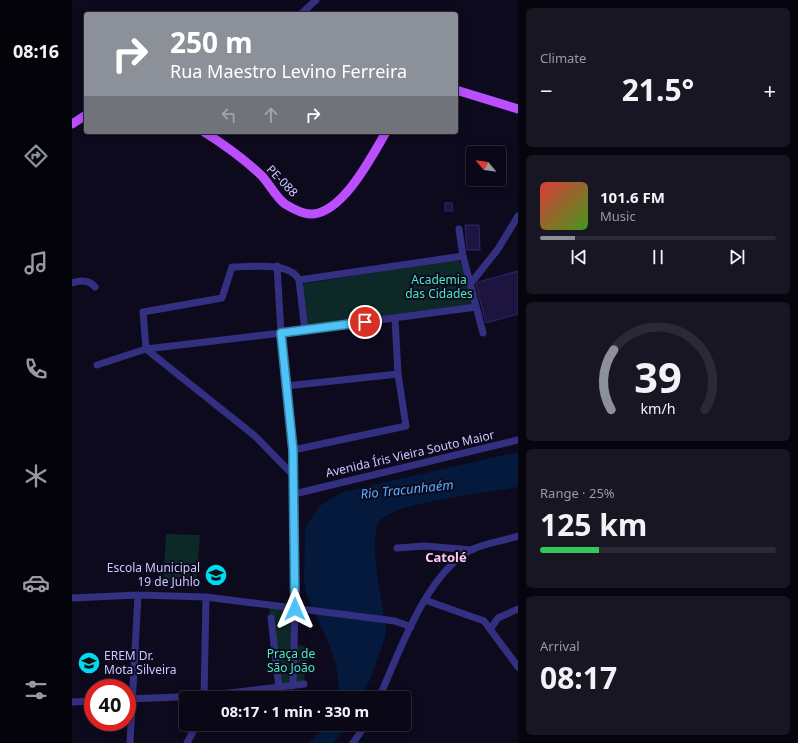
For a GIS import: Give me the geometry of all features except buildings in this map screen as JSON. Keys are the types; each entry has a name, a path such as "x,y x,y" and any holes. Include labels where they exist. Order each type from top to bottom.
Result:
{"main road":[{"path":"458,91 518,109"},
{"path":"72,124 84,116"},
{"name":"PE-088","path":"207,134 234,151 262,177 284,203 297,211 313,214 328,209 342,198 367,164 385,134"}],"street":[{"path":"303,12 316,0"},
{"path":"471,283 498,249 518,216"},
{"path":"459,229 463,256 483,333"},
{"path":"299,280 463,256"},
{"path":"277,266 281,333 293,450 298,609 293,686"},
{"path":"293,475 254,436 146,349 144,312 222,298 232,267 277,266 294,274 299,280 305,331"},
{"path":"72,283 83,281 93,284 95,287"},
{"path":"97,365 146,349 305,331 476,307"},
{"path":"293,450 406,426 398,374 394,318"},
{"path":"286,386 398,374"},
{"name":"Avenida Íris Vieira Souto Maior","path":"294,494 518,440"},
{"path":"382,691 425,600 451,566 473,550 515,537"},
{"path":"397,548 425,546 473,550"},
{"path":"72,598 138,595 206,597 395,621 411,627"},
{"path":"131,679 138,595"},
{"path":"204,691 206,597"},
{"path":"425,600 480,619 491,628 518,667"},
{"path":"491,628 498,618 518,609"},
{"path":"271,618 278,688"},
{"path":"253,691 304,684"},
{"path":"136,698 179,697"},
{"path":"72,702 84,701"},
{"path":"130,731 130,743"},
{"path":"186,743 193,731"},
{"path":"353,743 361,731"}],"green space":[{"name":"Academia das Cidades","path":"458,259 471,283 476,307 305,331 302,284"},
{"path":"166,534 200,535 196,587 163,584"},
{"name":"Praça de São João","path":"269,607 295,610 293,645 307,646 304,684 279,688"}],"water":[{"name":"Rio Tracunhaém","path":"518,452 518,487 446,498 407,507 382,519 377,527 375,554 386,629 380,652 366,691 338,691 339,684 334,657 306,593 304,581 305,527 320,506 342,492"},
{"path":"321,731 343,731 333,743 308,743"}],"place":[{"name":"Escola Municipal 19 de Juhlo","path":"216,575"},
{"name":"EREM Dr. Mota Silveira","path":"89,663"}],"district":[{"name":"Catolé","path":"446,557"}],"route":[{"path":"295,609 293,450 281,333 365,322"}]}
